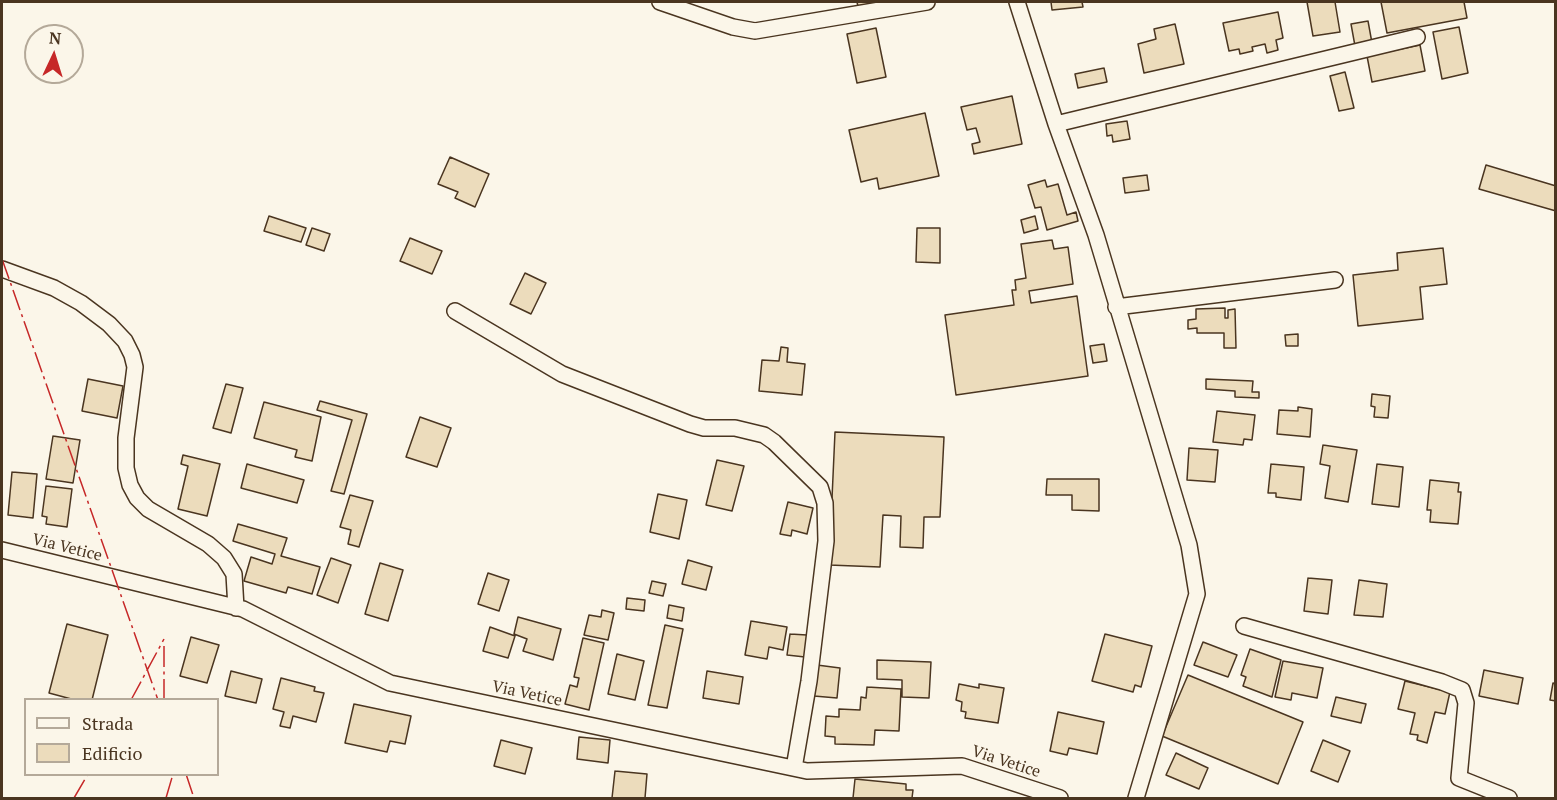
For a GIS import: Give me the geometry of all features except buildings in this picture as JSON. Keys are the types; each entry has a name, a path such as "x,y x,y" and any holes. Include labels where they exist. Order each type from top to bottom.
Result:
{"street":[{"path":"660,2 733,27 755,31 927,2"},
{"path":"1017,2 1056,124 1096,235 1189,545 1197,594 1137,798"},
{"path":"1056,124 1417,37"},
{"path":"2,269 54,288 81,303 109,324 125,341 135,367 126,438 126,468 130,485 137,498 148,509 208,544 224,558 234,574 236,608"},
{"path":"1116,307 1335,280"},
{"path":"455,311 562,374 690,424 704,428 735,428 764,435 820,487 825,503 826,541 809,681 794,768"},
{"name":"Via Vetice","path":"2,550 236,608 390,683 807,771 962,766 1060,798"},
{"path":"1244,626 1442,682 1462,690 1466,703 1459,778 1509,798"}],"power":[{"path":"2,259 157,698"},
{"path":"132,698 164,639"},
{"path":"164,642 164,698"},
{"path":"74,798 87,776"},
{"path":"166,798 172,776"},
{"path":"187,776 194,798"}]}
